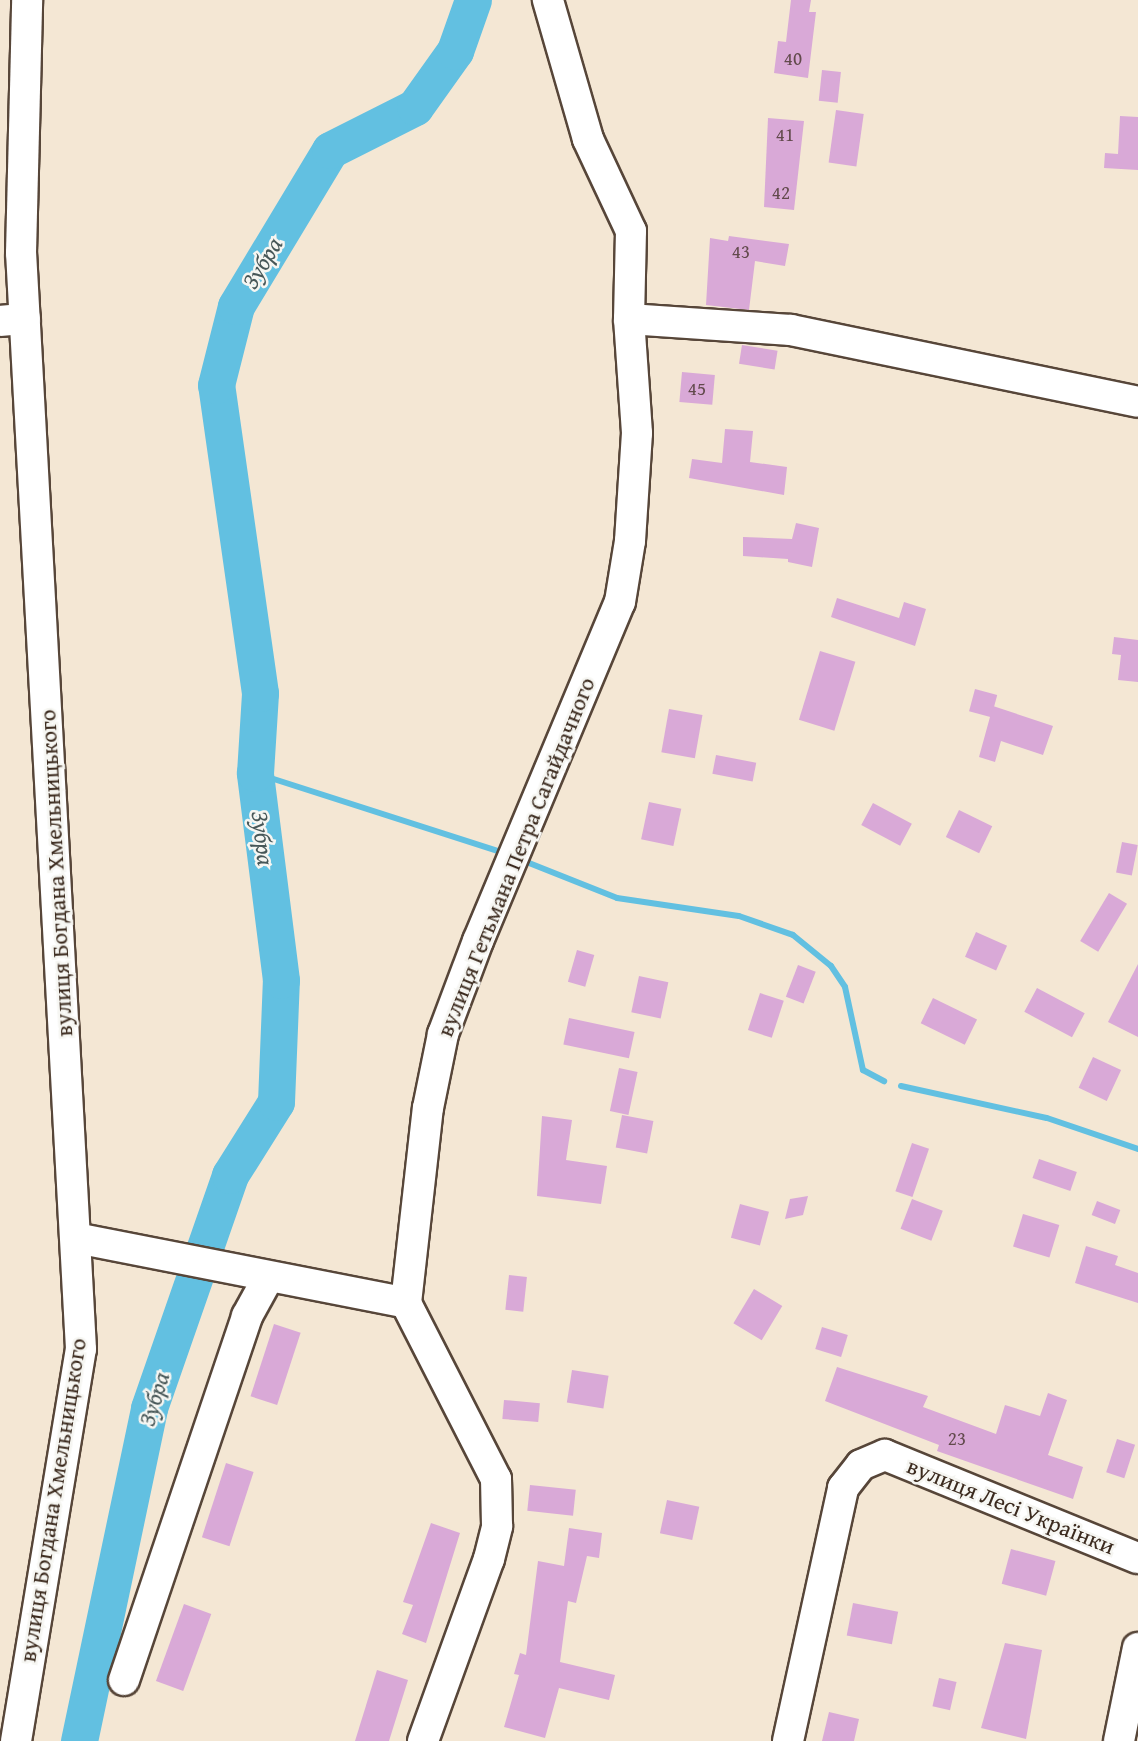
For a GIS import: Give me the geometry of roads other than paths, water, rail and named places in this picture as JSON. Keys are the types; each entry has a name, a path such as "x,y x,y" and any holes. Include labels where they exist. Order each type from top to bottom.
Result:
{"street":[{"name":"вулиця Богдана Хмельницького","path":"16,1741 10,1713 81,1349 76,1238 13,320 21,253 27,0"},
{"name":"вулиця Гетьмана Петра Сагайдачного","path":"407,1303 428,1108 443,1034 620,602 630,541 637,433 629,319 631,231 588,139 548,0"},
{"path":"629,319 790,330 1138,402"},
{"path":"76,1238 222,1265 268,1278 407,1303 496,1479 497,1526 489,1559 423,1741"},
{"path":"124,1680 247,1316 268,1278"},
{"name":"вулиця Лесі Українки","path":"788,1741 844,1488 861,1465 885,1455 1138,1558"},
{"path":"1119,1741 1138,1648"}],"waterway":[{"name":"Зубра","path":"79,1741 149,1408 230,1175 276,1102 281,980 255,773 260,693 216,385 236,306 330,150 415,107 455,51 473,0"},
{"path":"255,773 504,853"},
{"path":"519,859 617,898 739,916 793,935 831,966 845,987 863,1070 884,1081"},
{"path":"901,1086 1047,1118 1138,1149"}]}
